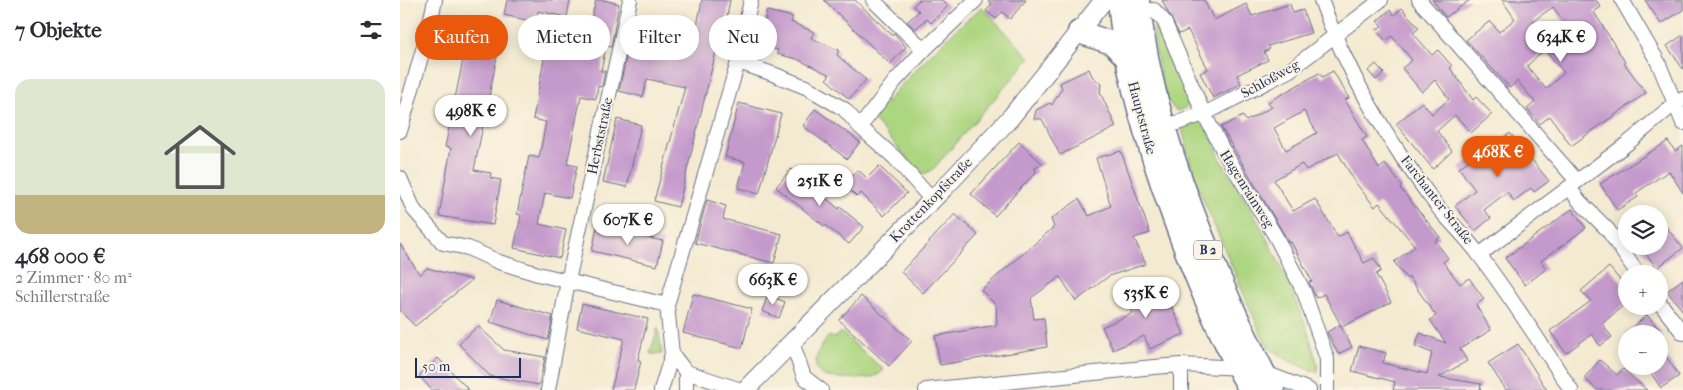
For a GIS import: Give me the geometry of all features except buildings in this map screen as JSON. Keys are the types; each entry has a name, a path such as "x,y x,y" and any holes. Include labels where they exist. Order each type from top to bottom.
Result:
{"main road":[{"name":"Hauptstraße","path":"1119,0 1126,57 1153,127 1188,228 1207,304 1237,368 1250,390"},
{"name":"Hauptstraße","path":"1138,6 1149,72 1153,127"},
{"path":"1079,32 1112,43 1126,57"},
{"name":"Hauptstraße","path":"1188,228 1232,306 1268,381"}],"street":[{"path":"400,131 428,32 434,0"},
{"name":"Herbststraße","path":"548,390 568,281 630,0"},
{"path":"661,390 672,354 667,305 738,62 751,0"},
{"path":"873,0 924,50"},
{"path":"860,127 895,81 976,0"},
{"name":"Krottenkopfstraße","path":"743,390 932,200 1011,117 1104,0"},
{"name":"Farchanter Straße","path":"1321,0 1334,37 1371,107 1400,153 1440,210 1479,255 1572,390"},
{"name":"Schloßweg","path":"1153,127 1177,123 1204,114 1290,70 1381,0"},
{"path":"1419,0 1573,184 1580,203 1608,230 1632,265"},
{"path":"1622,0 1679,101 1683,123"},
{"name":"Hagenrainweg","path":"1138,6 1154,10 1160,14 1204,114 1223,150 1276,237 1304,292 1327,359 1327,390"},
{"path":"738,62 808,88 844,109 860,127 895,158 932,200"},
{"path":"1479,255 1628,143 1679,101"},
{"path":"400,178 414,210 443,243 468,248 499,262 538,274 667,305"},
{"path":"1668,314 1683,333"},
{"path":"792,342 804,377 821,390"},
{"path":"672,354 686,372 743,390"},
{"path":"1181,365 1181,390"},
{"path":"926,390 994,387 1086,373 1181,365 1237,368 1268,381 1309,390"},
{"path":"686,372 686,390"}],"green space":[{"path":"982,7 1030,58 934,168 925,174 914,166 872,118 924,61"},
{"path":"1160,22 1167,36 1188,97 1188,105 1180,111 1173,107 1162,83 1153,30"},
{"path":"1203,118 1221,160 1258,222 1285,274 1307,329 1318,373 1291,362 1269,348 1261,334 1194,178 1182,128"},
{"path":"658,328 662,354 650,354"},
{"path":"841,332 884,370 876,376 862,379 828,377 821,374 817,370 816,358 829,336 834,338"}]}
